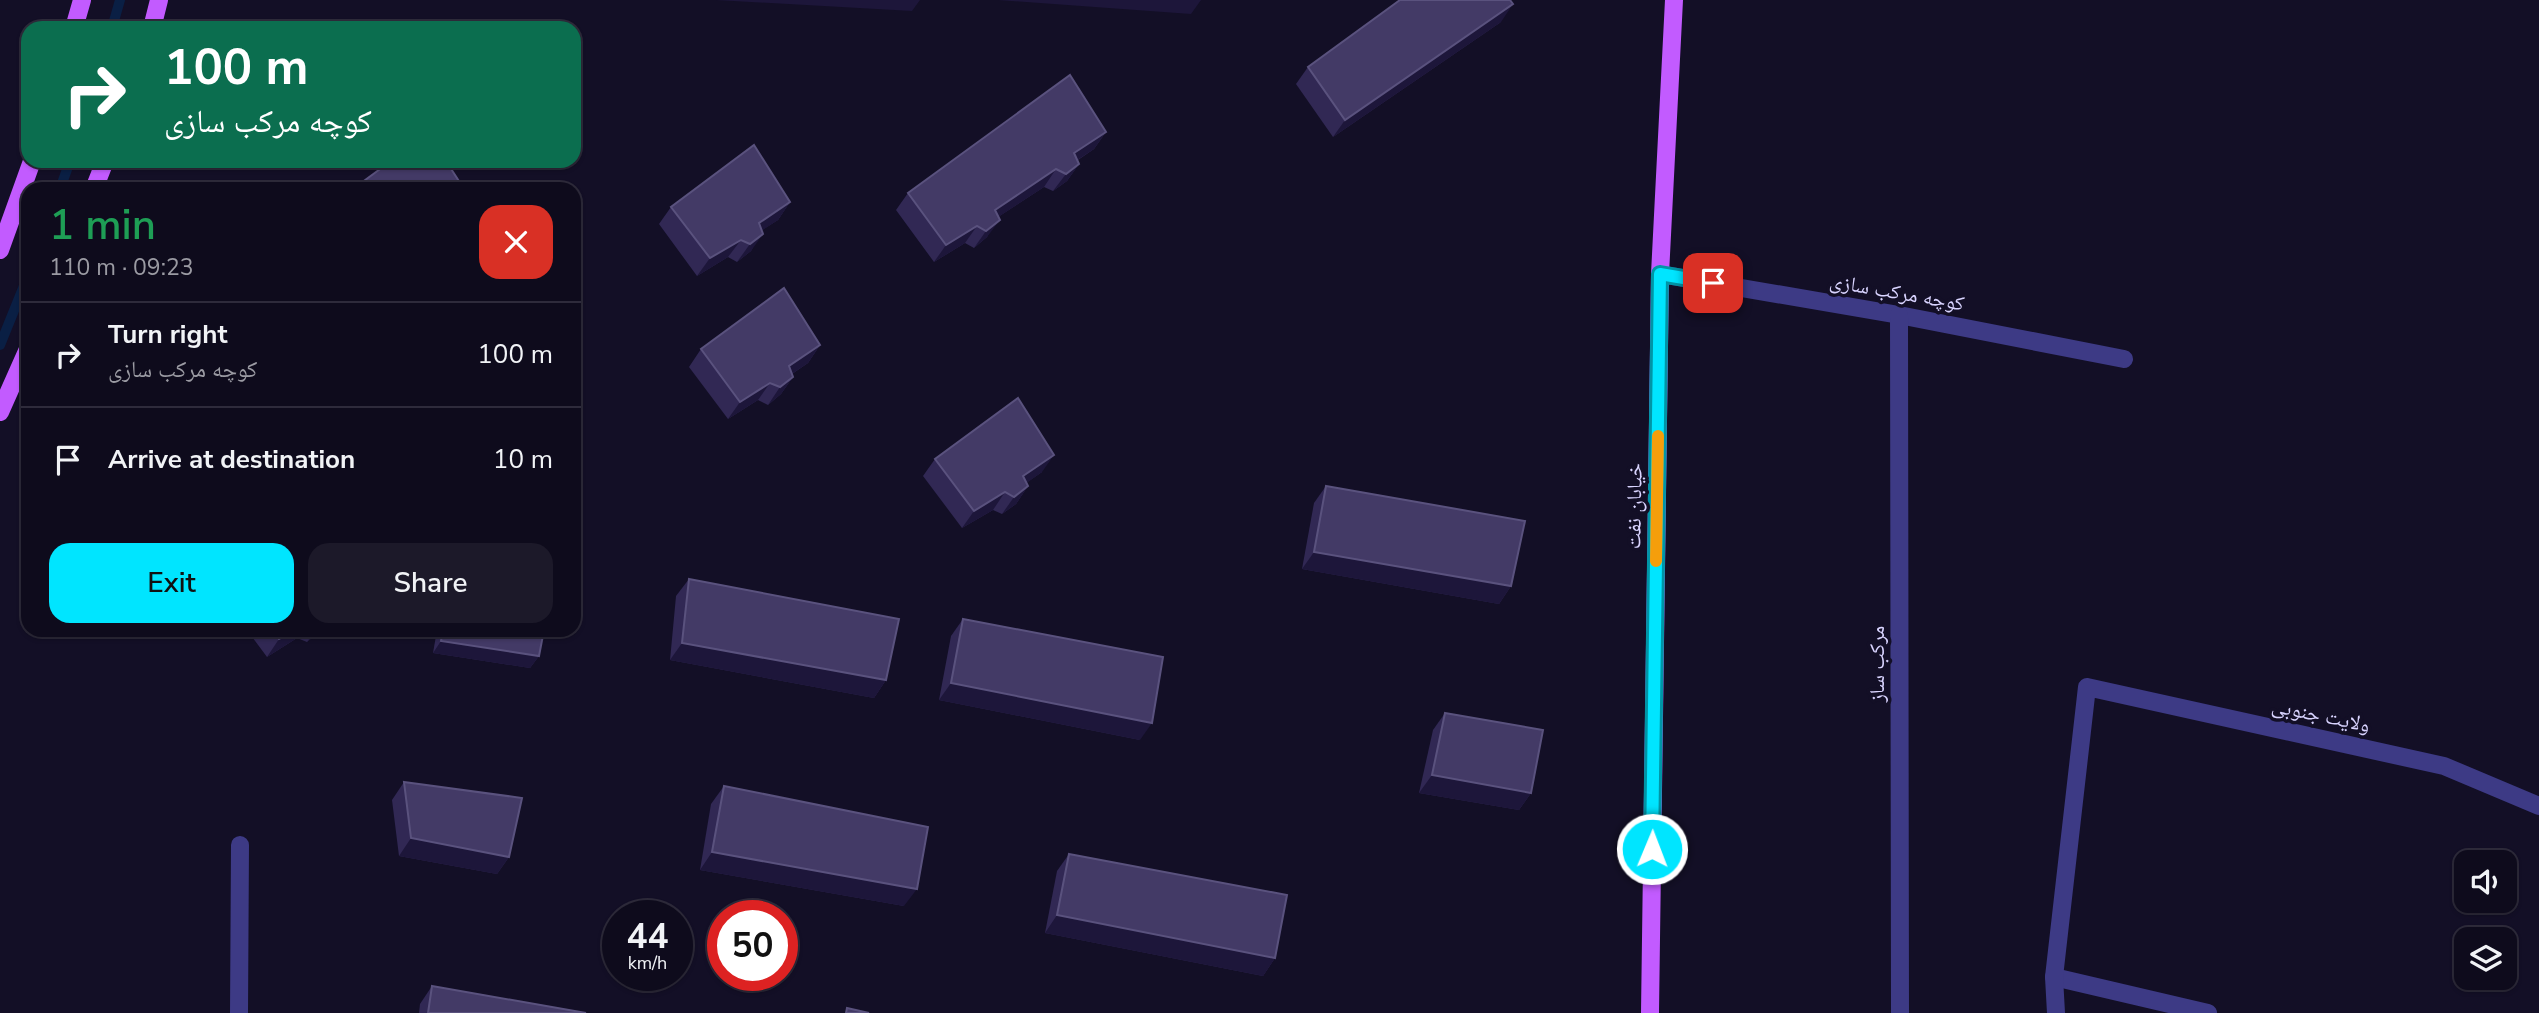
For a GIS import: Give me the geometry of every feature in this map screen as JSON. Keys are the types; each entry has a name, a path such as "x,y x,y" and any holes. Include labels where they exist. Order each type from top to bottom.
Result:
{"main road":[{"path":"76,21 82,0"},
{"path":"154,21 159,0"},
{"name":"خیابان نفت","path":"1650,1013 1660,274 1674,0"},
{"path":"0,250 21,192"},
{"path":"0,412 21,365"}],"street":[{"name":"کوچه مرکب سازی","path":"1660,274 1899,315 2124,359"},
{"name":"مرکب ساز","path":"1899,315 1900,1013"},
{"name":"ولایت جنوبی","path":"2054,977 2087,687 2444,766 2539,806"},
{"path":"239,1013 240,845"},
{"path":"2056,1013 2054,977 2208,1013"}],"building":[{"path":"1400,0 1510,0 1513,4 1345,120 1308,67"},
{"path":"1070,75 1106,132 1074,153 1079,164 1066,174 1056,169 995,210 1000,220 986,231 977,226 946,245 908,193"},
{"path":"754,145 790,202 759,223 763,234 750,244 741,240 710,258 671,207"},
{"path":"382,168 450,168 460,182 362,182"},
{"path":"784,288 820,345 789,366 793,377 780,387 770,383 740,402 701,349"},
{"path":"1018,398 1054,455 1023,476 1028,486 1014,497 1005,492 974,511 935,459"},
{"path":"1326,486 1525,521 1511,586 1314,552"},
{"path":"689,579 899,619 886,680 682,643"},
{"path":"963,619 1163,657 1152,723 951,683"},
{"path":"442,637 543,637 539,656 441,641"},
{"path":"1445,713 1543,730 1531,793 1432,775"},
{"path":"404,782 522,798 509,857 411,838"},
{"path":"724,786 928,827 917,889 712,852"},
{"path":"1069,854 1287,895 1275,958 1057,915"},
{"path":"432,986 586,1013 428,1013"},
{"path":"847,1008 869,1013 846,1013"}],"waterway":[{"path":"114,21 120,0"},
{"path":"62,182 68,168"},
{"path":"0,345 21,293"}],"slow traffic":[{"path":"1656,561 1658,436"}],"route":[{"path":"1652,849 1660,274 1713,283"}]}
